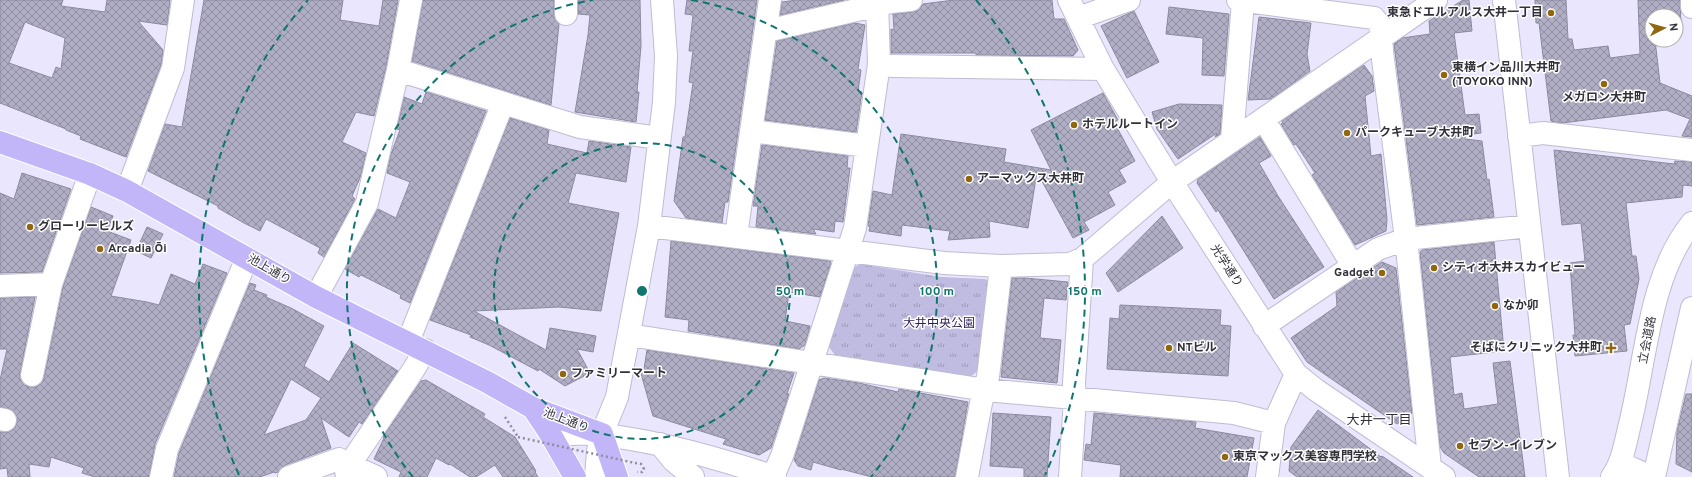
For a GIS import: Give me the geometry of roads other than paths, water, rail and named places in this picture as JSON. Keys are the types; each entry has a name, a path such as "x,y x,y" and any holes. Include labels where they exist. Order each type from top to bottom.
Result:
{"main road":[{"name":"池上通り","path":"0,142 90,174 127,191 316,297 487,382 533,408 602,434 629,469"},
{"name":"池上通り","path":"533,408 575,477"}],"street":[{"path":"127,191 173,68 183,0"},
{"path":"316,297 367,203 398,70 411,0"},
{"path":"596,477 598,451 602,434 617,397 649,226 660,138 666,56 662,0"},
{"path":"736,236 770,0"},
{"path":"767,28 775,29 877,3 910,0"},
{"path":"1074,9 1129,0"},
{"path":"1232,140 1240,0 1374,18 1381,27 1382,52 1437,472"},
{"path":"649,226 944,263 1001,266 1070,264 1082,259 1172,182 1436,0"},
{"path":"1504,0 1558,477"},
{"path":"1692,0 1692,7"},
{"path":"549,432 566,434 602,434 660,444 774,477 855,228 879,64 877,3"},
{"name":"光学通り","path":"1074,9 1103,69 1172,182 1296,374 1316,390 1437,472"},
{"path":"879,64 892,66 1103,69"},
{"path":"398,70 580,127 660,138"},
{"path":"348,471 414,370 416,346 503,103"},
{"path":"1264,120 1353,266"},
{"path":"751,131 867,146"},
{"path":"1519,136 1543,133 1692,150"},
{"path":"32,375 51,284 90,174"},
{"name":"立会道路","path":"1616,470 1636,400 1654,307 1663,278 1676,248 1692,222"},
{"path":"1264,326 1378,249 1406,239 1529,226"},
{"path":"161,477 167,450 247,258"},
{"path":"1070,477 1082,259"},
{"path":"967,477 981,403 986,390 1001,266"},
{"path":"0,286 51,284"},
{"path":"1654,477 1692,308"},
{"path":"629,335 986,390 1234,413 1274,423"},
{"path":"1267,477 1274,423 1296,374"},
{"path":"660,444 673,460 693,477"},
{"path":"289,477 339,459 348,471 376,477"},
{"path":"1616,470 1651,477"}],"place":[{"name":"東急ドエルアルス大井一丁目","path":"1551,13"},
{"name":"東横イン品川大井町 (TOYOKO INN)","path":"1444,75"},
{"name":"メガロン大井町","path":"1604,84"},
{"name":"ホテルルートイン","path":"1074,125"},
{"name":"パークキューブ大井町","path":"1347,133"},
{"name":"アーマックス大井町","path":"969,179"},
{"name":"グローリーヒルズ","path":"30,227"},
{"name":"Arcadia Ōi","path":"100,249"},
{"name":"シティオ大井スカイビュー","path":"1434,268"},
{"name":"Gadget","path":"1382,273"},
{"name":"なか卯","path":"1495,306"},
{"name":"NTビル","path":"1169,348"},
{"name":"そばにクリニック大井町","path":"1611,348"},
{"name":"ファミリーマート","path":"563,374"},
{"name":"セブン-イレブン","path":"1460,446"},
{"name":"東京マックス美容専門学校","path":"1225,457"}],"district":[{"name":"大井一丁目","path":"1379,421"}],"park label":[{"name":"大井中央公園","path":"939,324"}]}
